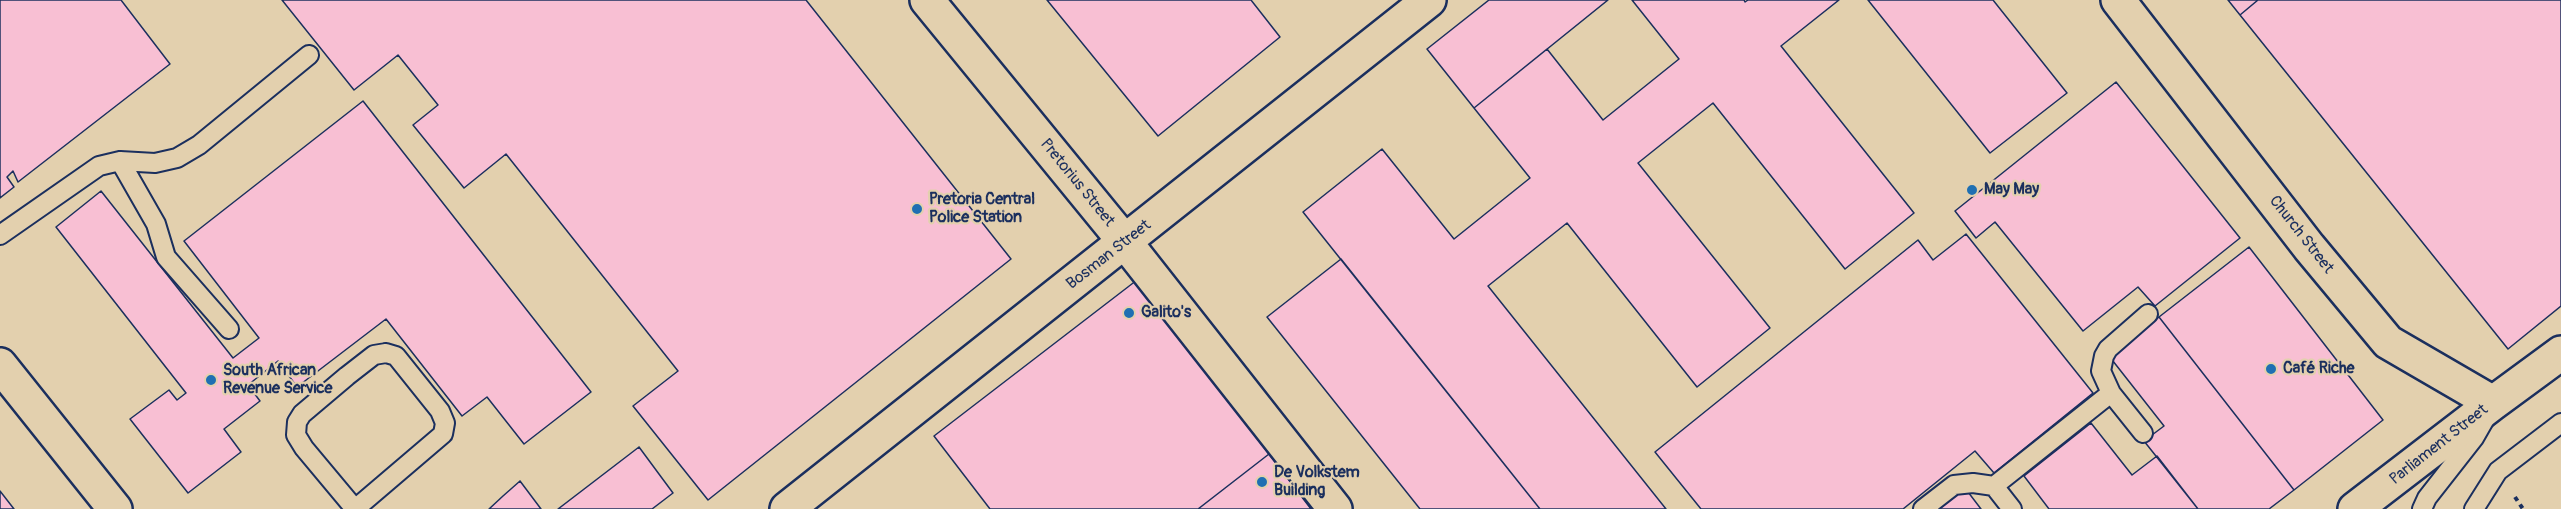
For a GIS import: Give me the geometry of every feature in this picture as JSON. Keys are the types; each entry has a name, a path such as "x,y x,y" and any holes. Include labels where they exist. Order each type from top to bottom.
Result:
{"street":[{"name":"Pretorius Street","path":"927,0 1125,243 1335,509"},
{"name":"Bosman Street","path":"787,509 1429,0"},
{"name":"Church Street","path":"2118,0 2309,247 2388,342 2493,403"},
{"path":"2493,403 2561,353"},
{"path":"0,365 115,509"},
{"name":"Parliament Street","path":"2355,509 2493,403"}],"lane":[{"path":"0,235 99,166 120,161 155,163 177,159 199,145 309,55"},
{"path":"120,161 156,224 166,257 229,329"},
{"path":"2143,434 2111,393 2101,371 2108,349 2148,314"},
{"path":"386,353 396,356 440,411 445,423 443,434 355,509 304,448 296,435 297,422 302,414 374,355 386,353"},
{"path":"1994,486 2111,393"},
{"path":"2422,509 2427,498 2475,438 2493,403"},
{"path":"2474,509 2498,471 2561,423"},
{"path":"1923,509 1954,485 1973,483 1994,486 2012,509"}],"building":[{"path":"0,0 121,0 170,64 18,182 13,171 7,177 14,187 0,198"},
{"path":"282,0 806,0 1011,259 708,500 633,406 678,371 506,154 464,188 413,125 438,105 398,55 354,90"},
{"path":"1047,0 1251,0 1280,37 1158,136"},
{"path":"1489,0 1608,0 1474,108 1427,49"},
{"path":"1632,0 1744,0 1745,2 1748,0 1839,0 1781,46 1914,213 1845,269 1713,103 1638,163 1770,328 1697,387 1567,223 1488,286 1666,509 1540,509 1303,212 1382,149 1454,239 1530,178 1474,108 1547,49 1603,120 1679,59"},
{"path":"1868,0 1993,0 2067,93 1990,153"},
{"path":"2228,0 2258,0 2240,15"},
{"path":"2258,0 2561,0 2561,306 2508,349 2240,15"},
{"path":"2116,82 2240,238 2155,306 2138,287 2083,331 1995,222 1976,238 1955,211"},
{"path":"363,101 591,392 524,444 487,397 462,416 386,319 297,387 278,361 248,385 260,401 224,429 241,452 188,493 130,419 169,390 177,400 186,393 56,227 101,191 233,358 259,338 184,241"},
{"path":"1966,234 2093,393 1994,473 1975,451 1903,509 1701,509 1655,452 1918,240 1933,260"},
{"name":"Café Riche","path":"2249,247 2383,420 2294,490 2159,317"},
{"path":"1341,259 1540,509 1420,509 1267,317"},
{"path":"1137,280 1269,454 1198,509 990,509 934,436"},
{"path":"2159,317 2294,490 2269,509 2198,509 2144,441 2164,426 2109,356"},
{"path":"2091,423 2132,475 2157,456 2198,509 2049,509 2024,476"},
{"path":"639,447 673,493 652,509 558,509"},
{"name":"De Volkstem Building","path":"1269,454 1311,509 1198,509"},
{"path":"520,481 541,509 489,509 503,496"},
{"path":"1965,488 1981,509 1939,509"},
{"path":"0,491 14,509 0,509"}],"place":[{"name":"May May","path":"1972,190"},
{"name":"Pretoria Central Police Station","path":"917,209"},
{"name":"Galito's","path":"1129,313"},
{"name":"Café Riche","path":"2271,369"},
{"name":"South African Revenue Service","path":"211,380"},
{"name":"De Volkstem Building","path":"1262,482"}]}
